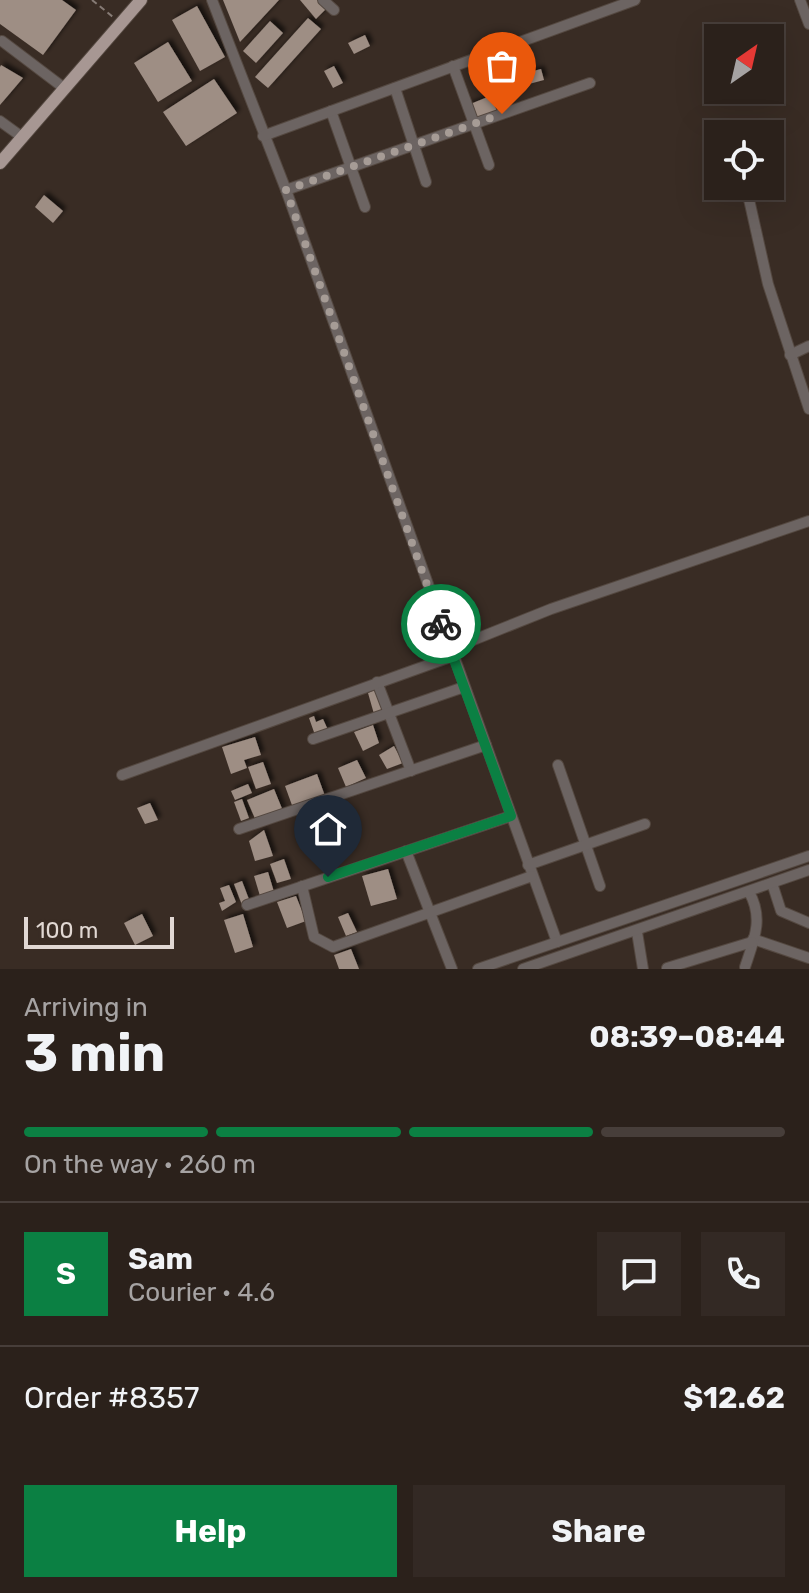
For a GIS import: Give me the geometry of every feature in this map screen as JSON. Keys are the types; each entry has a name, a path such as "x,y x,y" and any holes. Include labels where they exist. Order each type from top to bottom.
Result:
{"main road":[{"path":"0,163 141,0"}],"street":[{"path":"212,0 286,190 557,942"},
{"path":"323,0 334,10"},
{"path":"263,136 635,0"},
{"path":"800,0 809,24"},
{"path":"2,41 64,88"},
{"path":"453,66 489,165"},
{"path":"286,190 590,83"},
{"path":"395,88 426,182"},
{"path":"331,111 365,207"},
{"path":"0,121 22,137"},
{"path":"749,200 768,284 809,409"},
{"path":"790,355 809,346"},
{"path":"122,775 377,682 566,604 809,521"},
{"path":"377,682 411,771"},
{"path":"313,739 464,687"},
{"path":"239,829 486,745"},
{"path":"558,765 600,886"},
{"path":"247,905 511,816"},
{"path":"302,886 314,937 333,947 429,912 585,845 645,824"},
{"path":"406,851 452,969"},
{"path":"523,969 605,933 639,923 809,856"},
{"path":"478,969 557,942 605,933 749,892 809,870"},
{"path":"772,883 781,911 809,923"},
{"path":"745,967 758,913 749,892"},
{"path":"639,923 643,969"},
{"path":"667,968 753,940 809,958"}],"path":[{"path":"92,0 120,23"}],"building":[{"path":"0,0 62,0 76,10 43,55 0,24"},
{"path":"223,0 279,0 240,42"},
{"path":"300,0 320,0 328,7 316,19"},
{"path":"197,6 225,57 200,71 172,20"},
{"path":"308,18 321,29 268,88 255,77"},
{"path":"270,21 283,33 256,63 243,51"},
{"path":"365,35 370,46 354,54 348,43"},
{"path":"168,42 192,81 158,102 134,63"},
{"path":"334,66 343,83 333,88 324,71"},
{"path":"0,67 23,78 0,105"},
{"path":"541,69 544,80 529,84 526,73"},
{"path":"523,73 526,86 513,89 510,76"},
{"path":"214,79 237,113 186,146 163,112"},
{"path":"490,96 497,111 474,120 468,105"},
{"path":"44,195 63,211 53,223 35,207"},
{"path":"374,690 384,711 374,714 368,693"},
{"path":"314,716 316,722 323,719 328,730 315,735 309,718"},
{"path":"373,725 379,743 363,751 354,732"},
{"path":"255,737 261,755 244,760 247,768 231,774 222,747"},
{"path":"394,746 403,763 387,769 379,755"},
{"path":"357,760 366,778 346,787 338,768"},
{"path":"263,762 271,784 256,789 248,767"},
{"path":"317,774 325,796 293,808 285,786"},
{"path":"248,784 252,793 235,800 231,791"},
{"path":"274,789 283,811 256,821 247,800"},
{"path":"242,799 249,818 241,821 234,802"},
{"path":"150,803 158,820 145,824 137,808"},
{"path":"264,830 273,856 255,861 249,841"},
{"path":"284,859 291,879 277,883 270,864"},
{"path":"388,869 397,899 371,906 362,876"},
{"path":"268,872 274,892 260,896 254,876"},
{"path":"242,881 250,902 242,905 234,884"},
{"path":"229,885 236,902 222,911 219,903 225,901 220,888"},
{"path":"296,896 306,921 287,928 277,902"},
{"path":"348,913 357,932 346,936 338,917"},
{"path":"142,914 153,936 135,945 124,923"},
{"path":"243,914 253,947 235,953 224,920"},
{"path":"351,949 359,969 339,969 334,955"}],"way so far":[{"path":"441,624 286,190 502,114"}],"route":[{"path":"328,877 511,816 441,624"}]}
